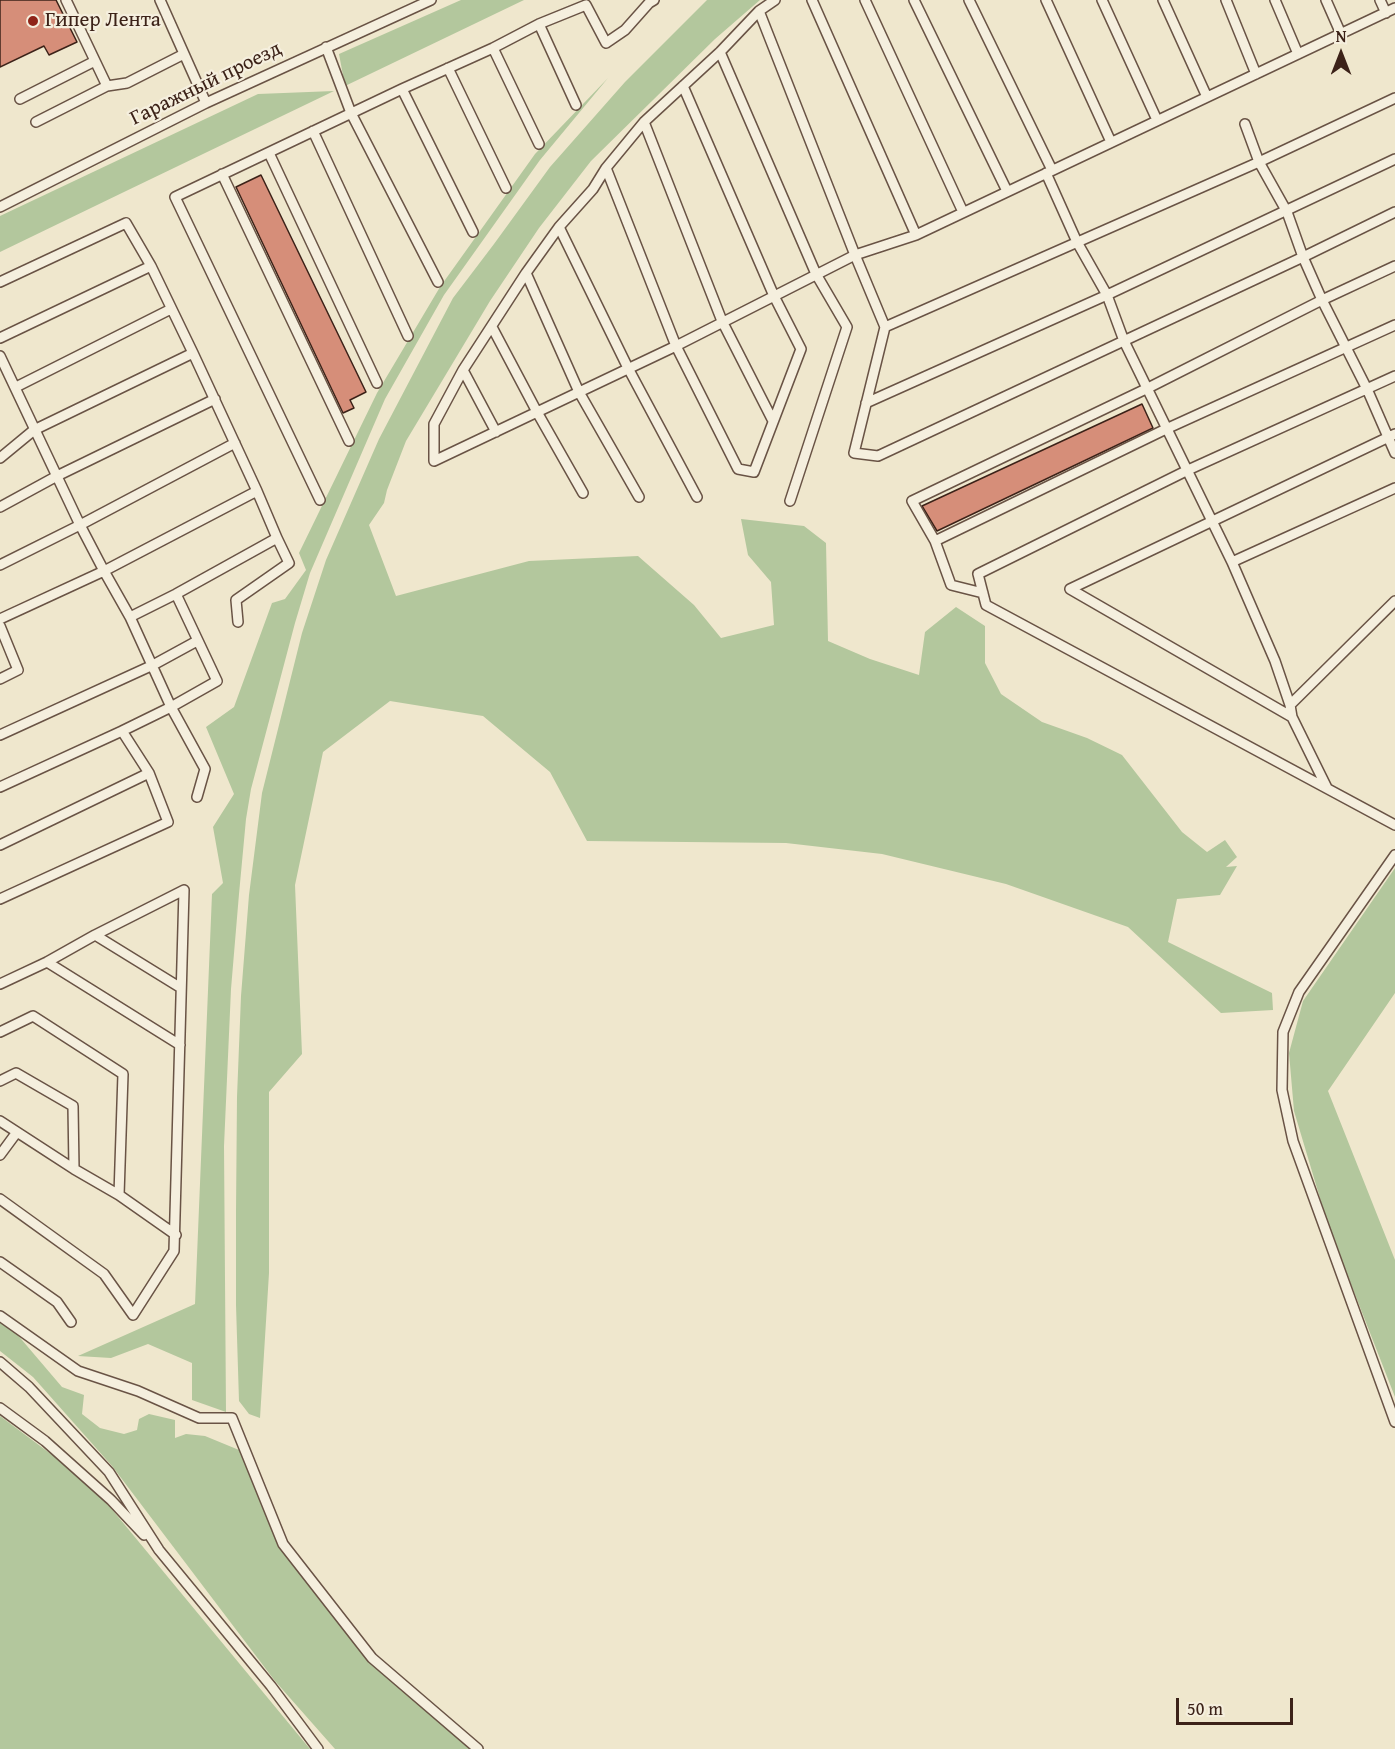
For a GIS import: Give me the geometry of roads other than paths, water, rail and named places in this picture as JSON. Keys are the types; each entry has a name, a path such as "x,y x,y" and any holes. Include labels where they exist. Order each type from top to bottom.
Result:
{"lane":[{"path":"66,0 107,86"},
{"path":"160,0 206,103"},
{"name":"Гаражный проезд","path":"0,207 206,103 431,0"},
{"path":"775,0 759,11 720,52 644,122 606,168 594,189 559,227 463,370 434,424 434,461 676,346 855,255 916,235 1395,8"},
{"path":"812,0 916,235"},
{"path":"865,0 963,212"},
{"path":"914,0 1007,191"},
{"path":"969,0 1049,171 1077,242 1107,295 1124,341 1232,562 1275,661 1292,717 1328,788"},
{"path":"1046,0 1111,142"},
{"path":"1102,0 1157,120"},
{"path":"1163,0 1207,97"},
{"path":"1226,0 1256,74"},
{"path":"1275,0 1298,54"},
{"path":"1326,0 1341,34"},
{"path":"1380,0 1386,13"},
{"path":"321,500 175,197 402,88 493,48 539,24 586,5 606,43 625,30 650,1"},
{"path":"759,11 885,327 854,453 878,456 1395,212"},
{"path":"539,24 576,105"},
{"path":"326,47 351,113 438,282"},
{"path":"493,48 539,144"},
{"path":"720,52 816,274 847,327 790,501"},
{"path":"36,122 107,86 127,83 184,54"},
{"path":"20,99 95,61"},
{"path":"448,68 506,188"},
{"path":"606,168 676,346 738,469 754,472 801,349 774,296 683,86"},
{"path":"402,88 472,232"},
{"path":"885,327 1259,162 1395,98"},
{"path":"644,122 722,321 773,421"},
{"path":"1245,123 1259,162 1287,212 1322,300 1391,436 1395,453"},
{"path":"313,131 408,336"},
{"path":"269,153 377,383"},
{"path":"866,402 1107,295 1287,212 1395,159"},
{"path":"222,174 349,441"},
{"path":"0,282 126,223 151,266 289,563 236,600 238,622"},
{"path":"559,227 628,368 698,497"},
{"path":"0,338 151,266"},
{"path":"983,593 951,585 935,542 912,501 1395,266"},
{"path":"526,273 579,392 639,497"},
{"path":"16,387 171,309"},
{"path":"935,542 1166,429 1395,325"},
{"path":"492,327 583,493"},
{"path":"0,458 34,430 193,354"},
{"path":"0,356 80,525 130,617 171,707 205,769 197,797"},
{"path":"463,370 496,432"},
{"path":"1395,376 1188,470 978,574 986,605 1395,825"},
{"path":"0,507 57,476 214,399"},
{"path":"1292,717 1070,589 1391,436"},
{"path":"0,564 80,525 235,443"},
{"path":"1232,562 1395,488"},
{"path":"0,619 104,572 257,491"},
{"path":"130,617 277,538"},
{"path":"1,784 122,731 171,707 216,681 176,594"},
{"path":"1290,705 1395,601"},
{"path":"0,627 18,669 0,679"},
{"path":"0,735 153,665 197,640"},
{"path":"0,899 168,822 149,773 122,731"},
{"path":"0,845 149,773"},
{"path":"1395,855 1299,992 1283,1032 1282,1090 1293,1141 1395,1422"},
{"path":"0,984 184,890 174,1251 133,1315 104,1274 0,1199"},
{"path":"95,935 182,988"},
{"path":"47,962 180,1045"},
{"path":"0,1032 33,1016 123,1074 119,1195"},
{"path":"0,1081 16,1073 73,1106 74,1169"},
{"path":"0,1120 176,1234"},
{"path":"0,1155 17,1132"},
{"path":"0,1262 57,1302 71,1322"},
{"path":"0,1316 78,1371 138,1391 199,1418 232,1418 284,1544 372,1658 478,1749"},
{"path":"0,1362 29,1387 109,1472 159,1550"},
{"path":"0,1408 45,1441 111,1500 159,1550 271,1686 318,1749"}],"place":[{"name":"Гипер Лента","path":"33,21"}]}
